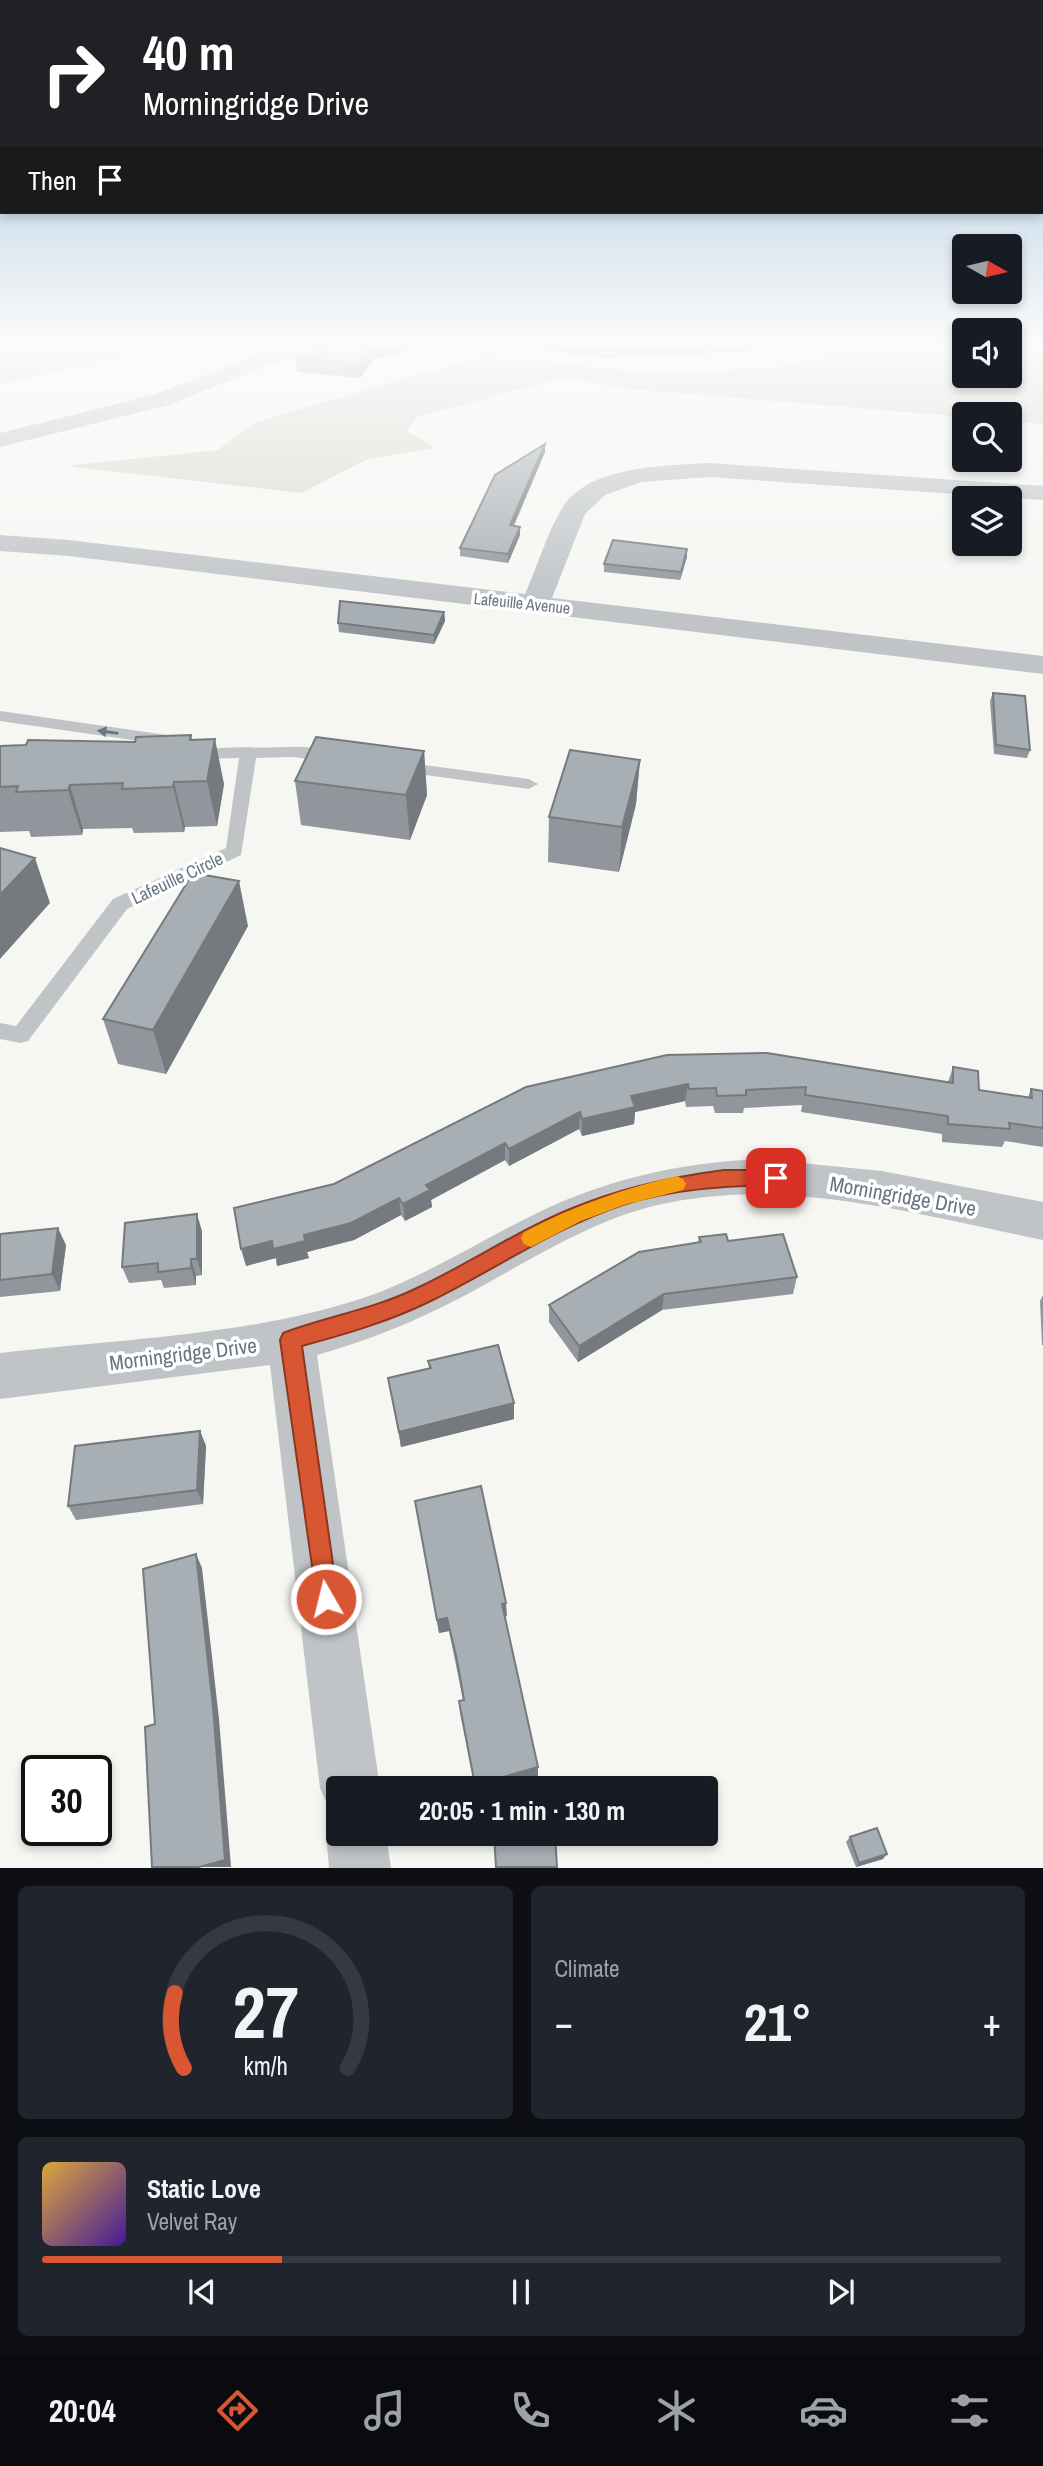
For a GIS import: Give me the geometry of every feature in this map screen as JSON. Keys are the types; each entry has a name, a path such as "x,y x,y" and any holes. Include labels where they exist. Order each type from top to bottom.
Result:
{"street":[{"path":"0,440 36,431"},
{"path":"535,604 573,511 596,490 638,475 709,470 1043,493"},
{"name":"Lafeuille Avenue","path":"0,543 69,548 1043,665"},
{"name":"Morningridge Drive","path":"0,1376 291,1340 359,1321 424,1295 574,1215 622,1197 672,1185 724,1178 829,1182 1043,1221"},
{"path":"291,1340 348,1776"},
{"path":"357,1846 360,1867"}],"lane":[{"path":"0,716 248,752"},
{"name":"Lafeuille Circle","path":"0,1031 21,1035 120,904 235,851 248,752"},
{"path":"152,756 292,752 345,759"},
{"path":"384,764 529,784"}],"shaded area":[{"path":"244,431 407,431 435,448 368,459 301,493 66,466 218,450"}],"building":[{"path":"545,444 510,525 520,527 508,554 460,548 495,475"},
{"path":"613,540 687,549 681,572 604,564"},
{"path":"340,601 444,612 434,635 338,623"},
{"path":"993,693 1025,696 1030,750 996,745"},
{"path":"191,735 190,740 215,739 207,781 174,782 173,787 122,789 123,783 70,785 68,790 16,792 18,786 0,787 0,746 26,745 28,740 135,742 136,737"},
{"path":"316,737 424,751 406,795 295,781"},
{"path":"570,750 640,760 622,827 549,817"},
{"path":"0,848 35,858 0,895"},
{"path":"193,873 239,881 153,1030 103,1019"},
{"path":"767,1053 953,1083 953,1067 978,1071 979,1090 1032,1098 1031,1089 1043,1091 1043,1128 1009,1123 1010,1129 948,1124 948,1116 805,1095 806,1087 746,1090 746,1095 717,1096 716,1088 689,1089 688,1084 631,1096 635,1107 582,1119 580,1112 509,1149 505,1143 426,1185 430,1190 403,1204 399,1198 351,1223 304,1235 305,1241 273,1249 272,1241 241,1249 234,1208 334,1184 526,1087 667,1055"},
{"path":"197,1214 197,1259 191,1259 191,1268 158,1272 158,1263 122,1267 125,1223"},
{"path":"58,1228 52,1274 0,1280 0,1234"},
{"path":"726,1234 728,1241 783,1234 797,1277 664,1294 579,1346 549,1305 639,1252 701,1242 699,1237"},
{"path":"498,1345 514,1403 399,1432 388,1378 431,1368 428,1361"},
{"path":"200,1431 197,1490 68,1506 75,1446"},
{"path":"481,1486 506,1603 502,1604 538,1767 506,1776 473,1776 459,1701 464,1700 457,1660 447,1618 437,1620 415,1501"},
{"path":"196,1554 213,1707 225,1860 199,1867 152,1867 145,1727 155,1724 143,1569"},
{"path":"877,1828 887,1854 859,1863 850,1837"},
{"path":"495,1846 556,1846 557,1867 496,1867"}],"slow traffic":[{"path":"531,1238 574,1215 622,1197 677,1184"}],"route":[{"path":"326,1599 291,1340 359,1321 424,1295 574,1215 622,1197 672,1185 724,1178 776,1178"}]}
